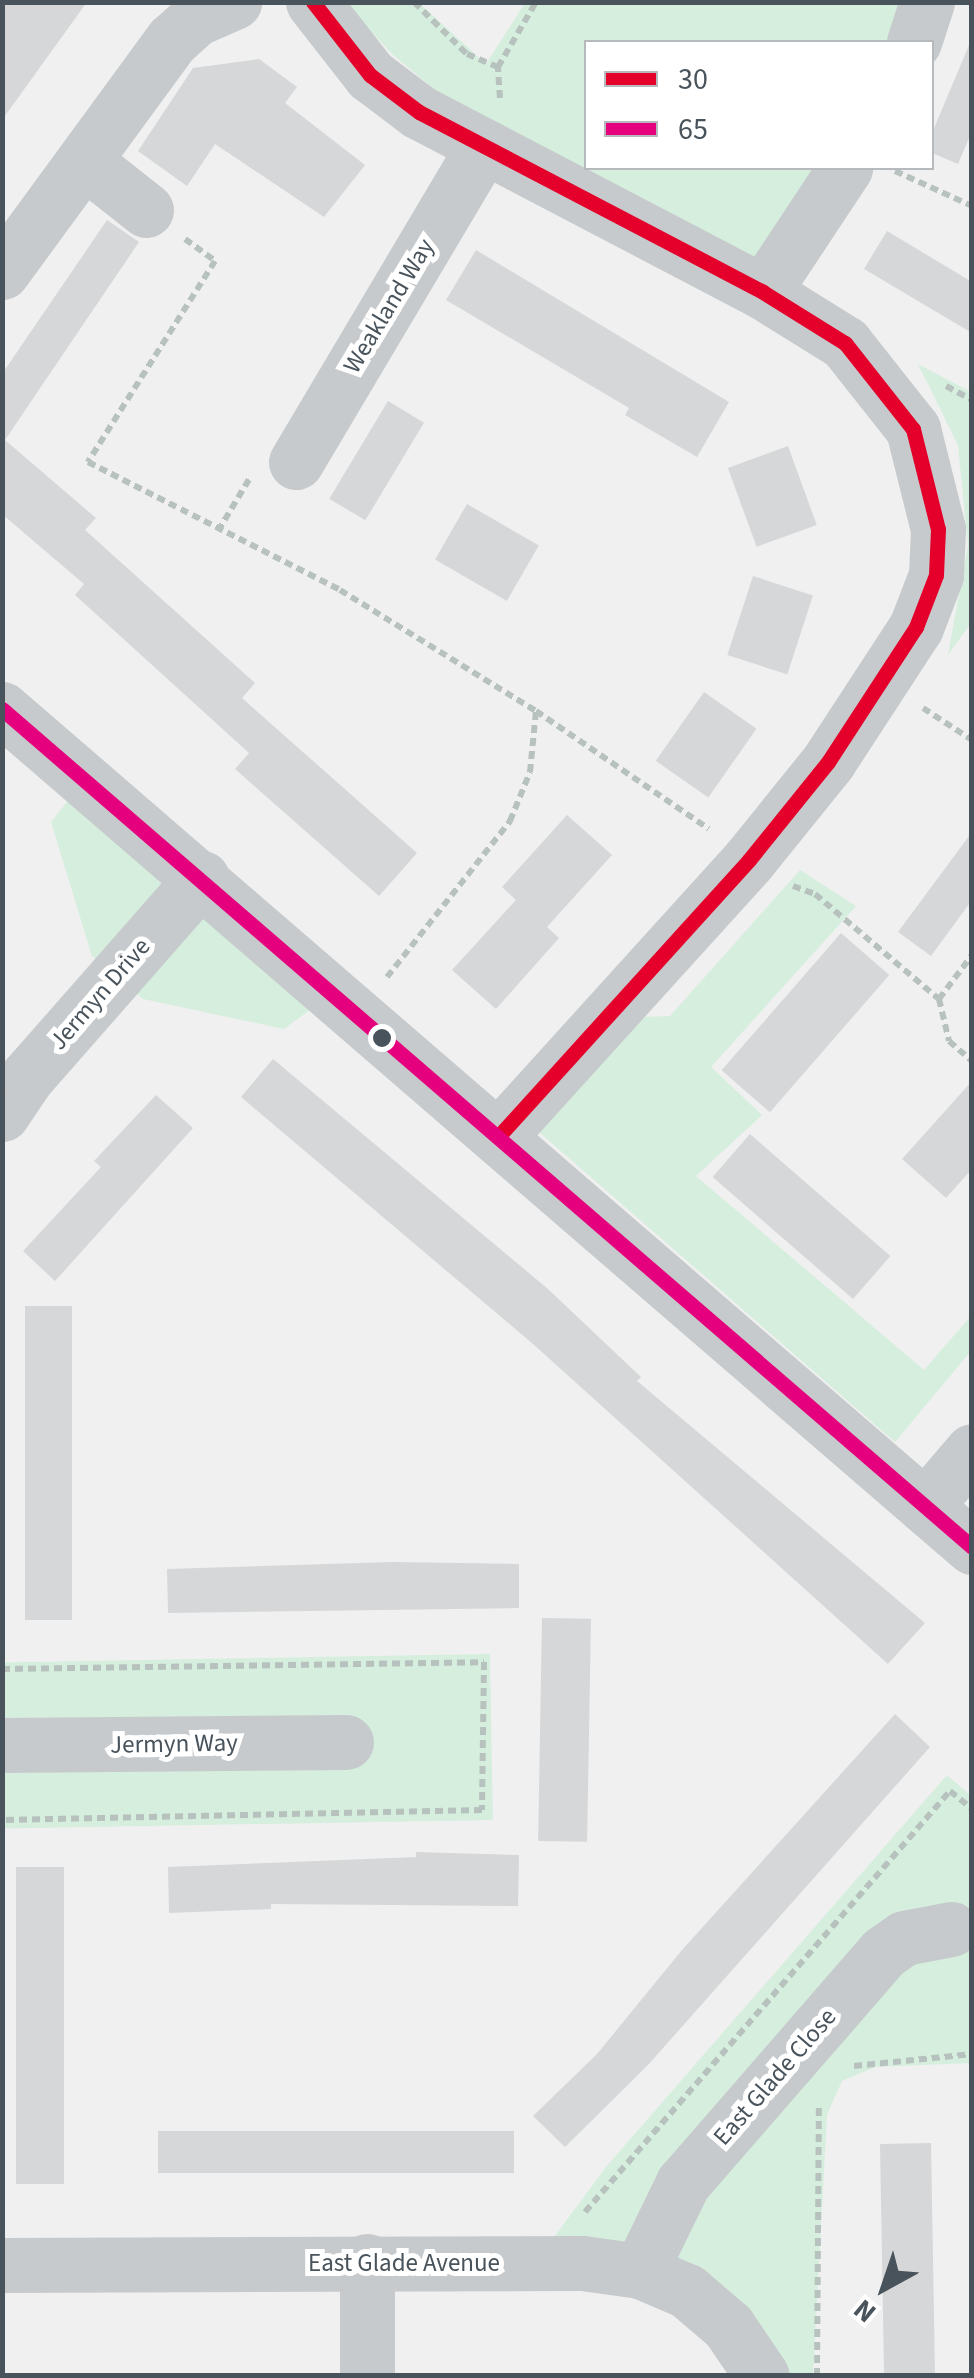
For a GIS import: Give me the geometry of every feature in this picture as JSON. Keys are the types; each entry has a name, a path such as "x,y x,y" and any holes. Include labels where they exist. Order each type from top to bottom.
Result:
{"street":[{"path":"2,272 172,40 195,19 234,2"},
{"path":"313,2 370,75 482,150 763,292 845,344 884,385 912,429 928,475 938,529 936,575 916,627 884,682 749,860 500,1135"},
{"path":"915,40 927,2"},
{"name":"Weakland Way","path":"296,462 482,150"},
{"path":"84,161 146,210"},
{"path":"763,292 843,170"},
{"path":"2,709 500,1135 972,1547"},
{"name":"Jermyn Drive","path":"2,1114 27,1076 202,878"},
{"path":"925,1506 972,1450"},
{"name":"Jermyn Way","path":"2,1746 346,1742"},
{"name":"East Glade Close","path":"640,2271 683,2184 884,1952 904,1938 951,1929"},
{"path":"368,2261 368,2376"},
{"name":"East Glade Avenue","path":"2,2264 582,2262 640,2271 687,2291 728,2326 762,2376"}],"path":[{"path":"414,2 468,54 498,67"},
{"path":"482,150 500,110 498,67 536,2"},
{"path":"892,170 972,206"},
{"path":"146,210 215,261 88,462 340,590 536,710 749,860 815,894 939,999 949,1041 972,1060"},
{"path":"884,682 972,740"},
{"path":"356,1011 510,821 530,772 536,710"},
{"path":"939,999 972,955"},
{"path":"846,2068 972,2054"},
{"path":"817,2376 822,2096"}],"green space":[{"path":"345,3 419,3 486,64 525,3 899,3 888,40 584,40 584,170 820,170 752,260 457,108 392,54"},
{"path":"918,364 971,392 971,623 948,655 968,545 958,445"},
{"path":"70,798 315,1006 284,1029 143,999 92,956 51,822"},
{"path":"800,870 856,906 711,1067 762,1115 696,1176 924,1370 971,1316 971,1351 895,1442 539,1132 644,1017 670,1016"},
{"path":"490,1654 493,1820 5,1828 2,1663"},
{"path":"947,1775 971,1796 971,2063 875,2067 842,2081 827,2115 813,2375 781,2375 549,2244 606,2167"}],"building":[{"path":"2,2 87,2 2,120"},
{"path":"972,38 972,131 958,164 934,154 934,128"},
{"path":"259,59 297,87 285,103 365,165 324,217 215,144 187,186 138,151 193,68"},
{"path":"107,220 139,242 5,440 96,518 85,530 255,683 242,698 417,853 379,896 235,769 249,753 75,595 84,584 2,514 2,374"},
{"path":"887,231 972,282 972,333 864,269"},
{"path":"476,250 729,402 697,457 625,415 629,408 446,300"},
{"path":"388,401 424,423 365,520 329,499"},
{"path":"788,446 817,525 757,547 728,468"},
{"path":"467,504 539,546 507,601 435,559"},
{"path":"753,576 813,595 787,674 727,655"},
{"path":"704,692 756,729 708,798 656,761"},
{"path":"567,815 612,855 547,927 559,938 496,1009 452,970 516,900 502,887"},
{"path":"972,832 972,900 931,956 898,932"},
{"path":"841,933 889,975 770,1112 722,1070"},
{"path":"273,1059 548,1289 641,1377 637,1381 925,1623 888,1664 533,1344 241,1097"},
{"path":"972,1081 972,1169 946,1198 902,1159"},
{"path":"156,1095 193,1128 55,1281 23,1251 101,1167 94,1161"},
{"path":"750,1134 890,1256 853,1299 713,1177"},
{"path":"25,1306 72,1306 72,1620 25,1620"},
{"path":"392,1562 519,1564 519,1608 168,1613 167,1569"},
{"path":"542,1618 591,1619 587,1842 538,1841"},
{"path":"895,1714 930,1747 648,2065 565,2147 533,2116 597,2054 682,1950"},
{"path":"416,1852 519,1855 518,1906 271,1904 271,1909 169,1913 168,1867 416,1857"},
{"path":"16,1867 64,1867 64,2184 16,2184"},
{"path":"158,2131 514,2131 514,2173 158,2173"},
{"path":"931,2143 935,2376 884,2376 880,2144"}],"transit line":[{"name":"30","path":"313,2 370,75 419,112 763,292 845,343 913,429 938,529 936,575 916,627 828,762 749,860 500,1135"},
{"name":"65","path":"2,709 972,1547"}]}
